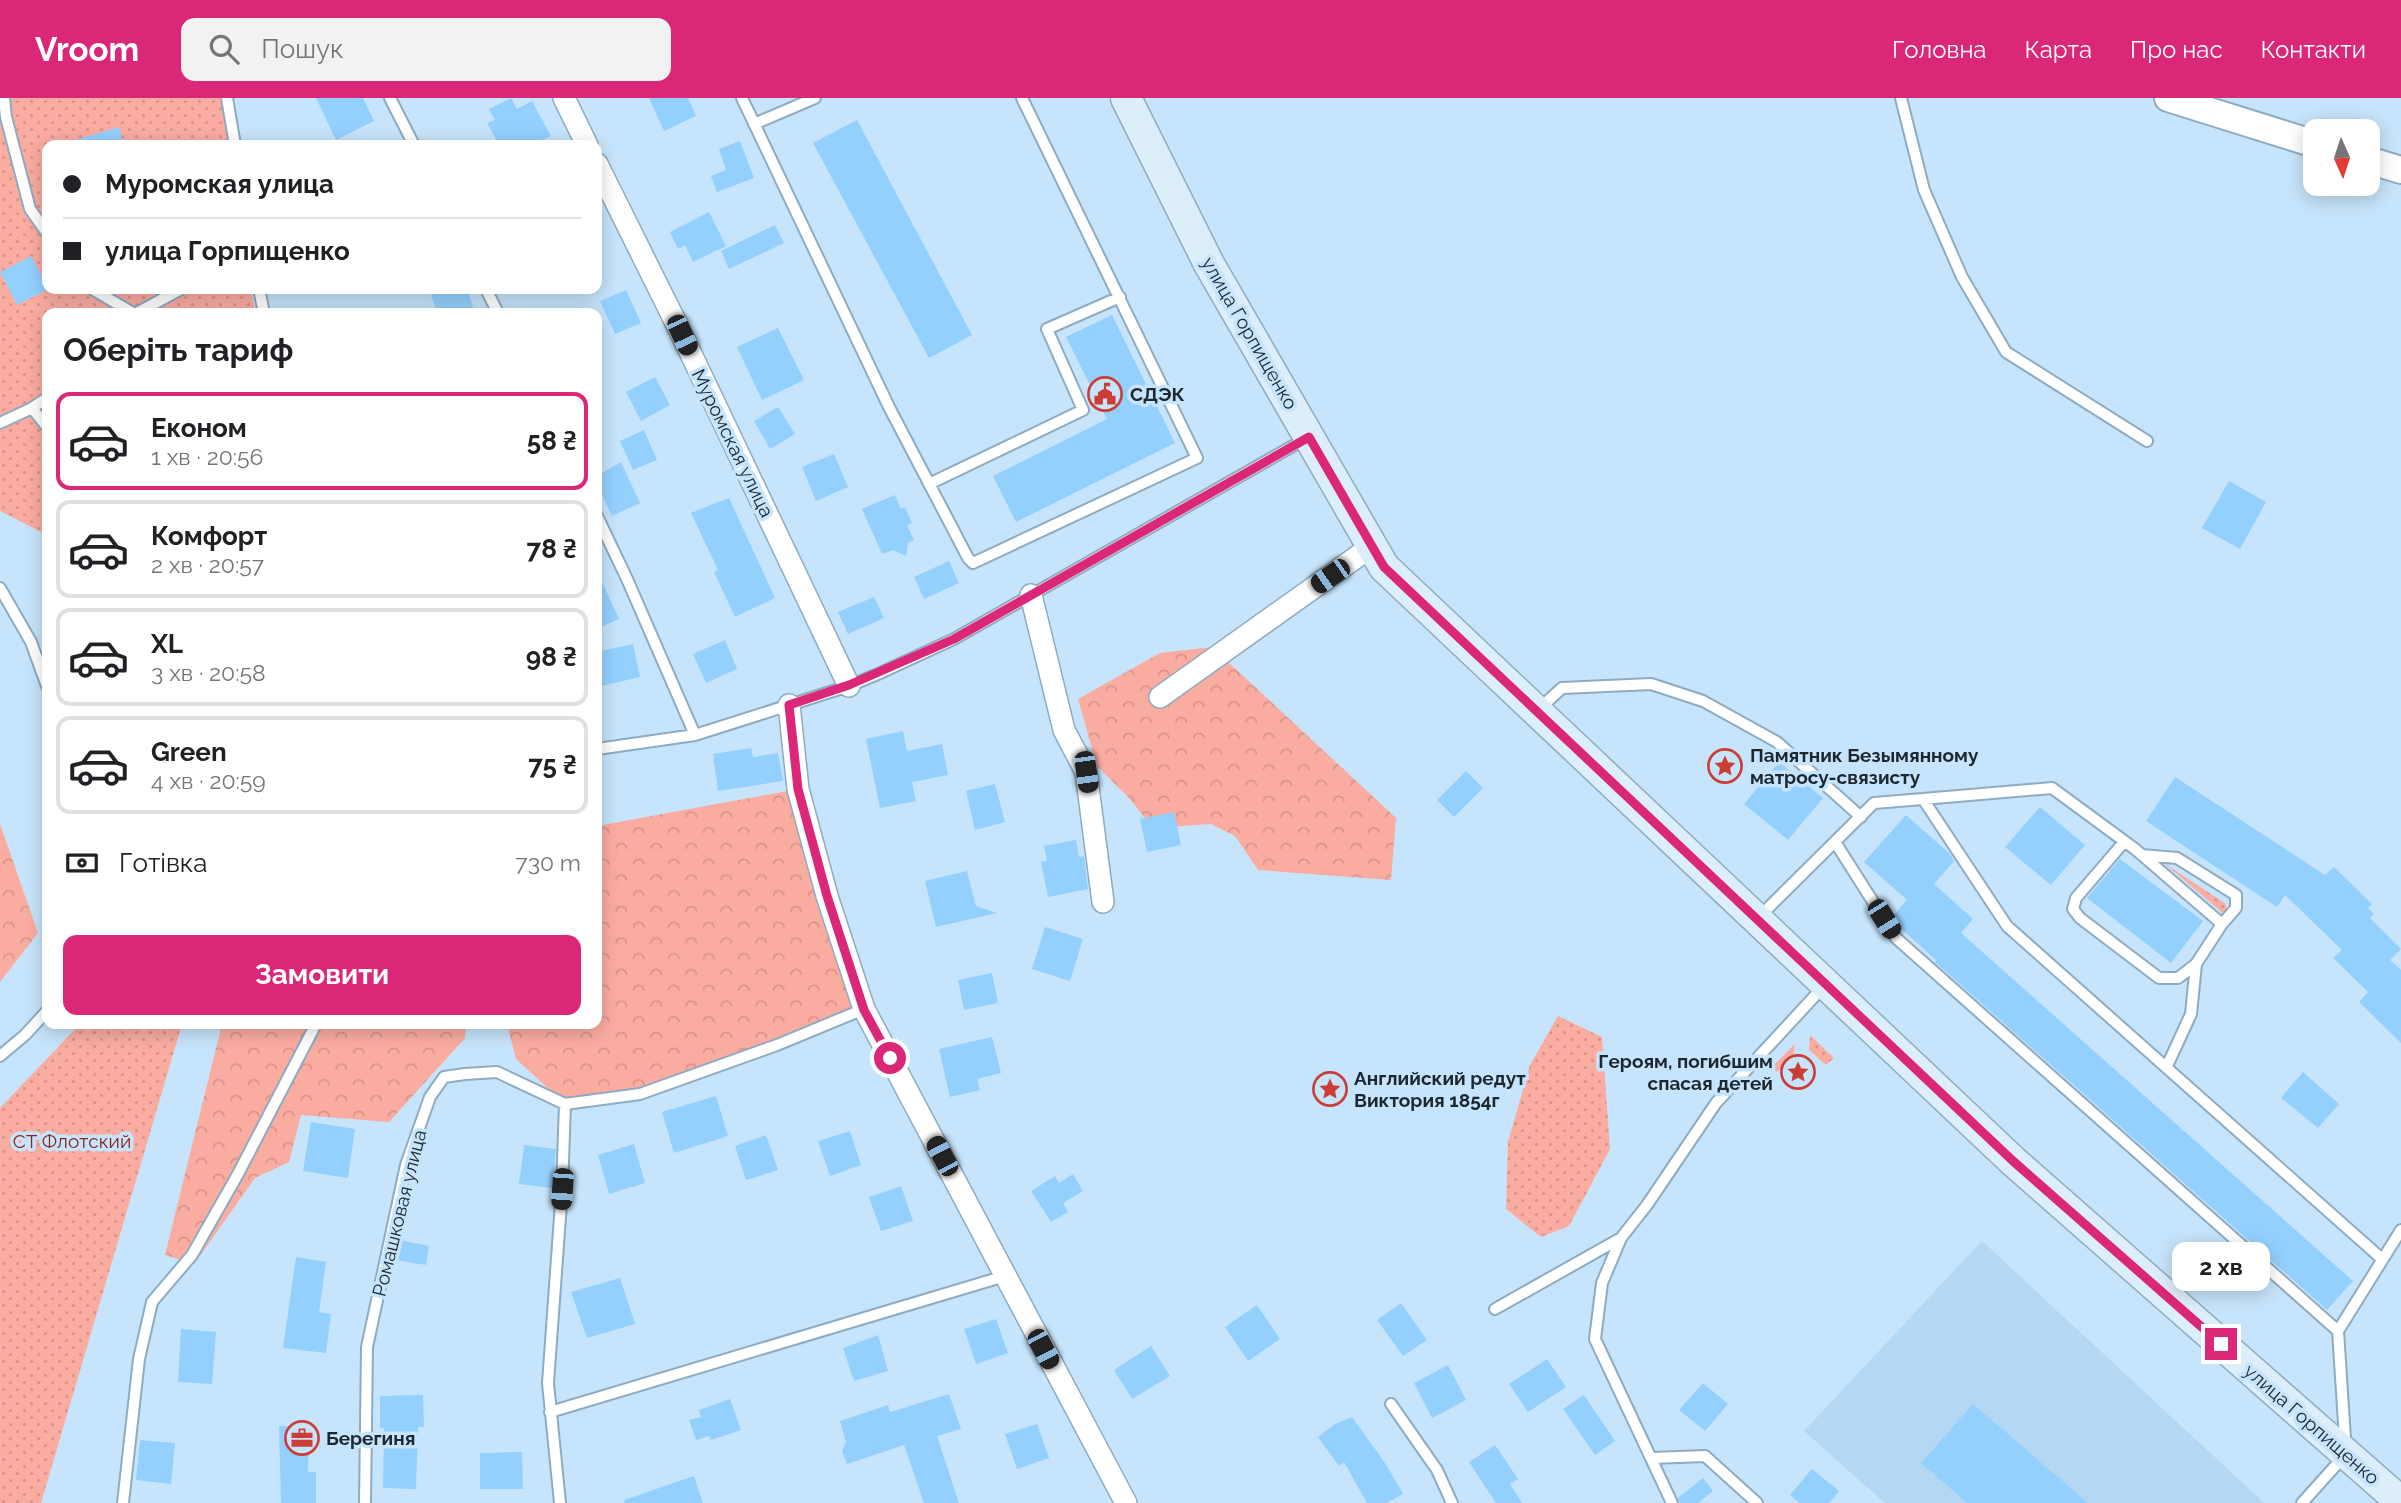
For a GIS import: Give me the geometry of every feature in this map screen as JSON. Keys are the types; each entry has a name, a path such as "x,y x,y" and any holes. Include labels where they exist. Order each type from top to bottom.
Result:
{"main road":[{"name":"улица Горпищенко","path":"1126,98 1209,264 1384,567 2013,1161 2401,1502"}],"street":[{"path":"564,98 585,140"},
{"path":"2168,98 2303,140"},
{"path":"2380,164 2401,170"},
{"name":"Муромская улица","path":"602,174 849,685"},
{"path":"1160,697 1372,546"},
{"path":"1031,595 1064,730 1086,772 1103,902"},
{"path":"789,705 798,789 827,896 864,1010 1126,1503"}],"lane":[{"path":"4,98 6,117 30,209 42,226"},
{"path":"228,98 234,140"},
{"path":"390,98 411,140"},
{"path":"742,98 889,407 973,563 1197,458 1022,98"},
{"path":"754,124 815,98"},
{"path":"1901,98 1924,190 1962,277 2006,352 2147,441"},
{"path":"101,294 126,308"},
{"path":"145,308 171,294"},
{"path":"929,484 1083,410 1047,329 1120,296"},
{"path":"3,420 42,401"},
{"path":"32,408 42,421"},
{"path":"602,749 695,735 849,685 954,639 1309,437"},
{"path":"602,526 695,735"},
{"path":"0,588 31,642 42,672"},
{"path":"1537,711 1562,688 1651,684 1703,701 1777,742 1861,817"},
{"path":"1757,919 1874,803 2052,788 2142,855 2222,925"},
{"path":"1923,799 2007,926 2382,1259"},
{"path":"1835,842 1896,938 2338,1331"},
{"path":"2124,842 2076,898 2073,909 2080,918 2159,978 2178,978 2196,964 2236,908 2236,895 2177,858 2142,855"},
{"path":"2167,1066 2191,1014 2196,964"},
{"path":"1672,1503 1595,1339 1602,1283 1621,1238 1647,1205 1716,1103 1826,984"},
{"path":"559,1503 548,1383 562,1189 565,1104 639,1094 777,1045 864,1010"},
{"path":"0,1056 42,1016"},
{"path":"123,1503 139,1359 152,1302 192,1255 238,1174 313,1029"},
{"name":"Ромашковая улица","path":"365,1503 367,1347 407,1165 430,1097 444,1077 497,1072 565,1104"},
{"path":"2302,1503 2346,1454 2338,1331 2401,1230"},
{"path":"1494,1309 1621,1238"},
{"path":"550,1412 1005,1276"},
{"path":"1391,1404 1437,1470 1452,1503"},
{"path":"1652,1458 1705,1456 1757,1503"}],"shaded area":[{"path":"1982,1241 2264,1503 1885,1503 1804,1431"}],"green space":[{"path":"0,98 222,98 228,140 42,140 42,294 252,294 254,308 42,308 42,532 0,511"},
{"path":"1212,647 1396,818 1391,880 1258,870 1235,836 1211,824 1153,828 1129,798 1097,766 1078,699 1160,653"},
{"path":"798,789 864,1009 640,1094 565,1104 516,1059 508,1029 602,1029 602,825"},
{"path":"0,824 38,933 0,982"},
{"path":"2164,863 2226,904 2227,913 2223,913"},
{"path":"1558,1016 1602,1037 1610,1149 1569,1226 1541,1237 1506,1209 1508,1142 1530,1065"},
{"name":"СТ Флотский","path":"75,1029 181,1029 41,1503 0,1503 0,1108"},
{"path":"221,1029 466,1029 465,1038 389,1122 301,1115 289,1162 255,1178 194,1264 165,1255"},
{"path":"1810,1035 1834,1058 1826,1065 1809,1050"},
{"path":"1795,1044 1793,1057 1777,1072 1772,1067"}],"building":[{"path":"316,98 363,98 374,121 336,140"},
{"path":"511,98 517,109 532,101 551,136 543,140 496,140 487,123 495,120 489,109"},
{"path":"649,98 688,98 696,116 664,131"},
{"path":"857,120 972,335 929,358 813,143"},
{"path":"119,127 123,140 75,140"},
{"path":"740,141 754,178 717,192 711,176 726,170 719,149"},
{"path":"709,212 726,246 693,262 685,245 678,249 670,232"},
{"path":"775,225 784,243 729,269 721,251"},
{"path":"31,256 42,276 42,292 17,305 0,272"},
{"path":"626,290 641,323 615,334 600,301"},
{"path":"469,294 473,308 435,308 431,295"},
{"path":"1112,315 1175,443 1016,522 993,476 1107,419 1066,337"},
{"path":"778,328 804,380 762,400 737,347"},
{"path":"655,377 670,405 641,421 626,392"},
{"path":"778,407 795,434 770,449 754,421"},
{"path":"644,430 657,460 633,470 620,441"},
{"path":"834,454 848,487 816,501 802,467"},
{"path":"621,462 640,503 612,516 602,495 602,473"},
{"path":"2229,481 2266,502 2240,549 2202,528"},
{"path":"895,495 901,509 905,507 912,523 907,525 914,540 908,543 906,556 893,550 882,554 862,509"},
{"path":"729,498 775,598 735,617 714,572 718,570 691,513"},
{"path":"949,561 959,583 924,599 914,577"},
{"path":"602,582 619,619 602,627"},
{"path":"874,597 884,618 848,634 838,612"},
{"path":"725,640 737,669 706,683 693,654"},
{"path":"633,644 640,677 602,686 602,651"},
{"path":"903,731 907,751 942,744 948,775 912,782 916,801 880,808 866,739"},
{"path":"751,748 753,757 778,753 783,781 718,791 713,754"},
{"path":"1779,762 1823,798 1788,840 1744,804"},
{"path":"1466,771 1483,788 1454,817 1437,800"},
{"path":"2175,777 2325,875 2334,867 2372,904 2368,908 2374,914 2370,918 2401,949 2390,960 2401,970 2401,1043 2359,1002 2368,992 2333,958 2342,950 2285,895 2277,907 2146,821"},
{"path":"995,784 1005,822 975,830 966,791"},
{"path":"2040,807 2085,845 2051,885 2005,847"},
{"path":"1174,812 1181,845 1147,852 1140,819"},
{"path":"1906,815 1950,854 1954,861 1934,884 1973,919 1961,933 2353,1281 2327,1310 1935,962 1936,960 1897,925 1892,917 1907,900 1864,862"},
{"path":"1076,840 1079,857 1084,856 1088,889 1048,897 1041,862 1047,861 1044,846"},
{"path":"2120,859 2203,921 2171,963 2087,898"},
{"path":"967,871 976,906 997,913 936,927 925,881"},
{"path":"1045,927 1083,939 1070,981 1032,969"},
{"path":"992,973 998,1003 964,1010 958,980"},
{"path":"992,1037 1001,1073 977,1079 980,1090 950,1097 939,1049"},
{"path":"2303,1072 2339,1104 2318,1128 2281,1098"},
{"path":"716,1096 728,1136 674,1153 662,1112"},
{"path":"311,1122 355,1129 348,1178 303,1171"},
{"path":"850,1131 861,1165 830,1176 818,1141"},
{"path":"766,1135 778,1170 746,1180 735,1146"},
{"path":"634,1144 645,1183 609,1194 598,1155"},
{"path":"524,1145 556,1149 552,1188 519,1184"},
{"path":"1073,1174 1083,1191 1063,1203 1068,1212 1051,1222 1031,1191 1055,1176 1059,1183"},
{"path":"901,1186 913,1221 881,1231 869,1197"},
{"path":"399,1240 429,1246 426,1265 395,1260"},
{"path":"296,1257 326,1262 319,1312 331,1314 326,1353 283,1348"},
{"path":"620,1278 635,1324 587,1338 571,1292"},
{"path":"1401,1303 1427,1340 1403,1356 1377,1320"},
{"path":"1257,1305 1280,1339 1248,1361 1225,1327"},
{"path":"996,1319 1008,1353 976,1364 964,1329"},
{"path":"181,1329 216,1332 212,1384 178,1382"},
{"path":"878,1335 888,1371 854,1381 843,1348"},
{"path":"1151,1346 1170,1376 1132,1399 1114,1370"},
{"path":"1547,1359 1566,1387 1528,1412 1509,1384"},
{"path":"1448,1365 1466,1400 1432,1418 1414,1383"},
{"path":"1703,1383 1728,1404 1705,1431 1679,1410"},
{"path":"949,1394 961,1429 937,1436 959,1503 924,1503 904,1445 847,1464 842,1451 846,1442 840,1421 888,1405 890,1412"},
{"path":"423,1395 424,1427 418,1427 416,1489 383,1488 384,1428 380,1428 380,1396"},
{"path":"1584,1395 1615,1441 1595,1455 1563,1409"},
{"path":"730,1399 741,1430 711,1440 709,1436 696,1440 689,1420 701,1417 699,1410"},
{"path":"1973,1404 2088,1503 1967,1503 1921,1463"},
{"path":"1352,1417 1385,1463 1403,1494 1386,1503 1367,1503 1344,1462 1339,1466 1318,1437 1335,1424"},
{"path":"1037,1424 1049,1458 1017,1469 1005,1434"},
{"path":"279,1426 309,1426 308,1472 316,1472 316,1503 281,1503"},
{"path":"140,1440 175,1443 171,1484 136,1480"},
{"path":"1495,1445 1518,1479 1510,1484 1522,1503 1496,1503 1469,1462"},
{"path":"522,1452 523,1489 480,1489 480,1453"},
{"path":"1812,1469 1839,1491 1829,1503 1800,1503 1790,1495"},
{"path":"694,1476 703,1503 625,1503 624,1500"},
{"path":"1703,1478 1713,1491 1698,1503 1680,1503 1678,1498"}],"place":[{"name":"СДЭК","path":"1105,394"},
{"name":"Памятник Безымянному матросу-связисту","path":"1725,766"},
{"name":"Героям, погибшим спасая детей","path":"1798,1072"},
{"name":"Английский редут Виктория 1854г","path":"1330,1089"},
{"name":"Берегиня","path":"302,1438"}],"route":[{"path":"890,1058 864,1010 827,896 798,789 789,705 878,674 954,639 1309,437 1384,567 2013,1161 2221,1344"}]}
